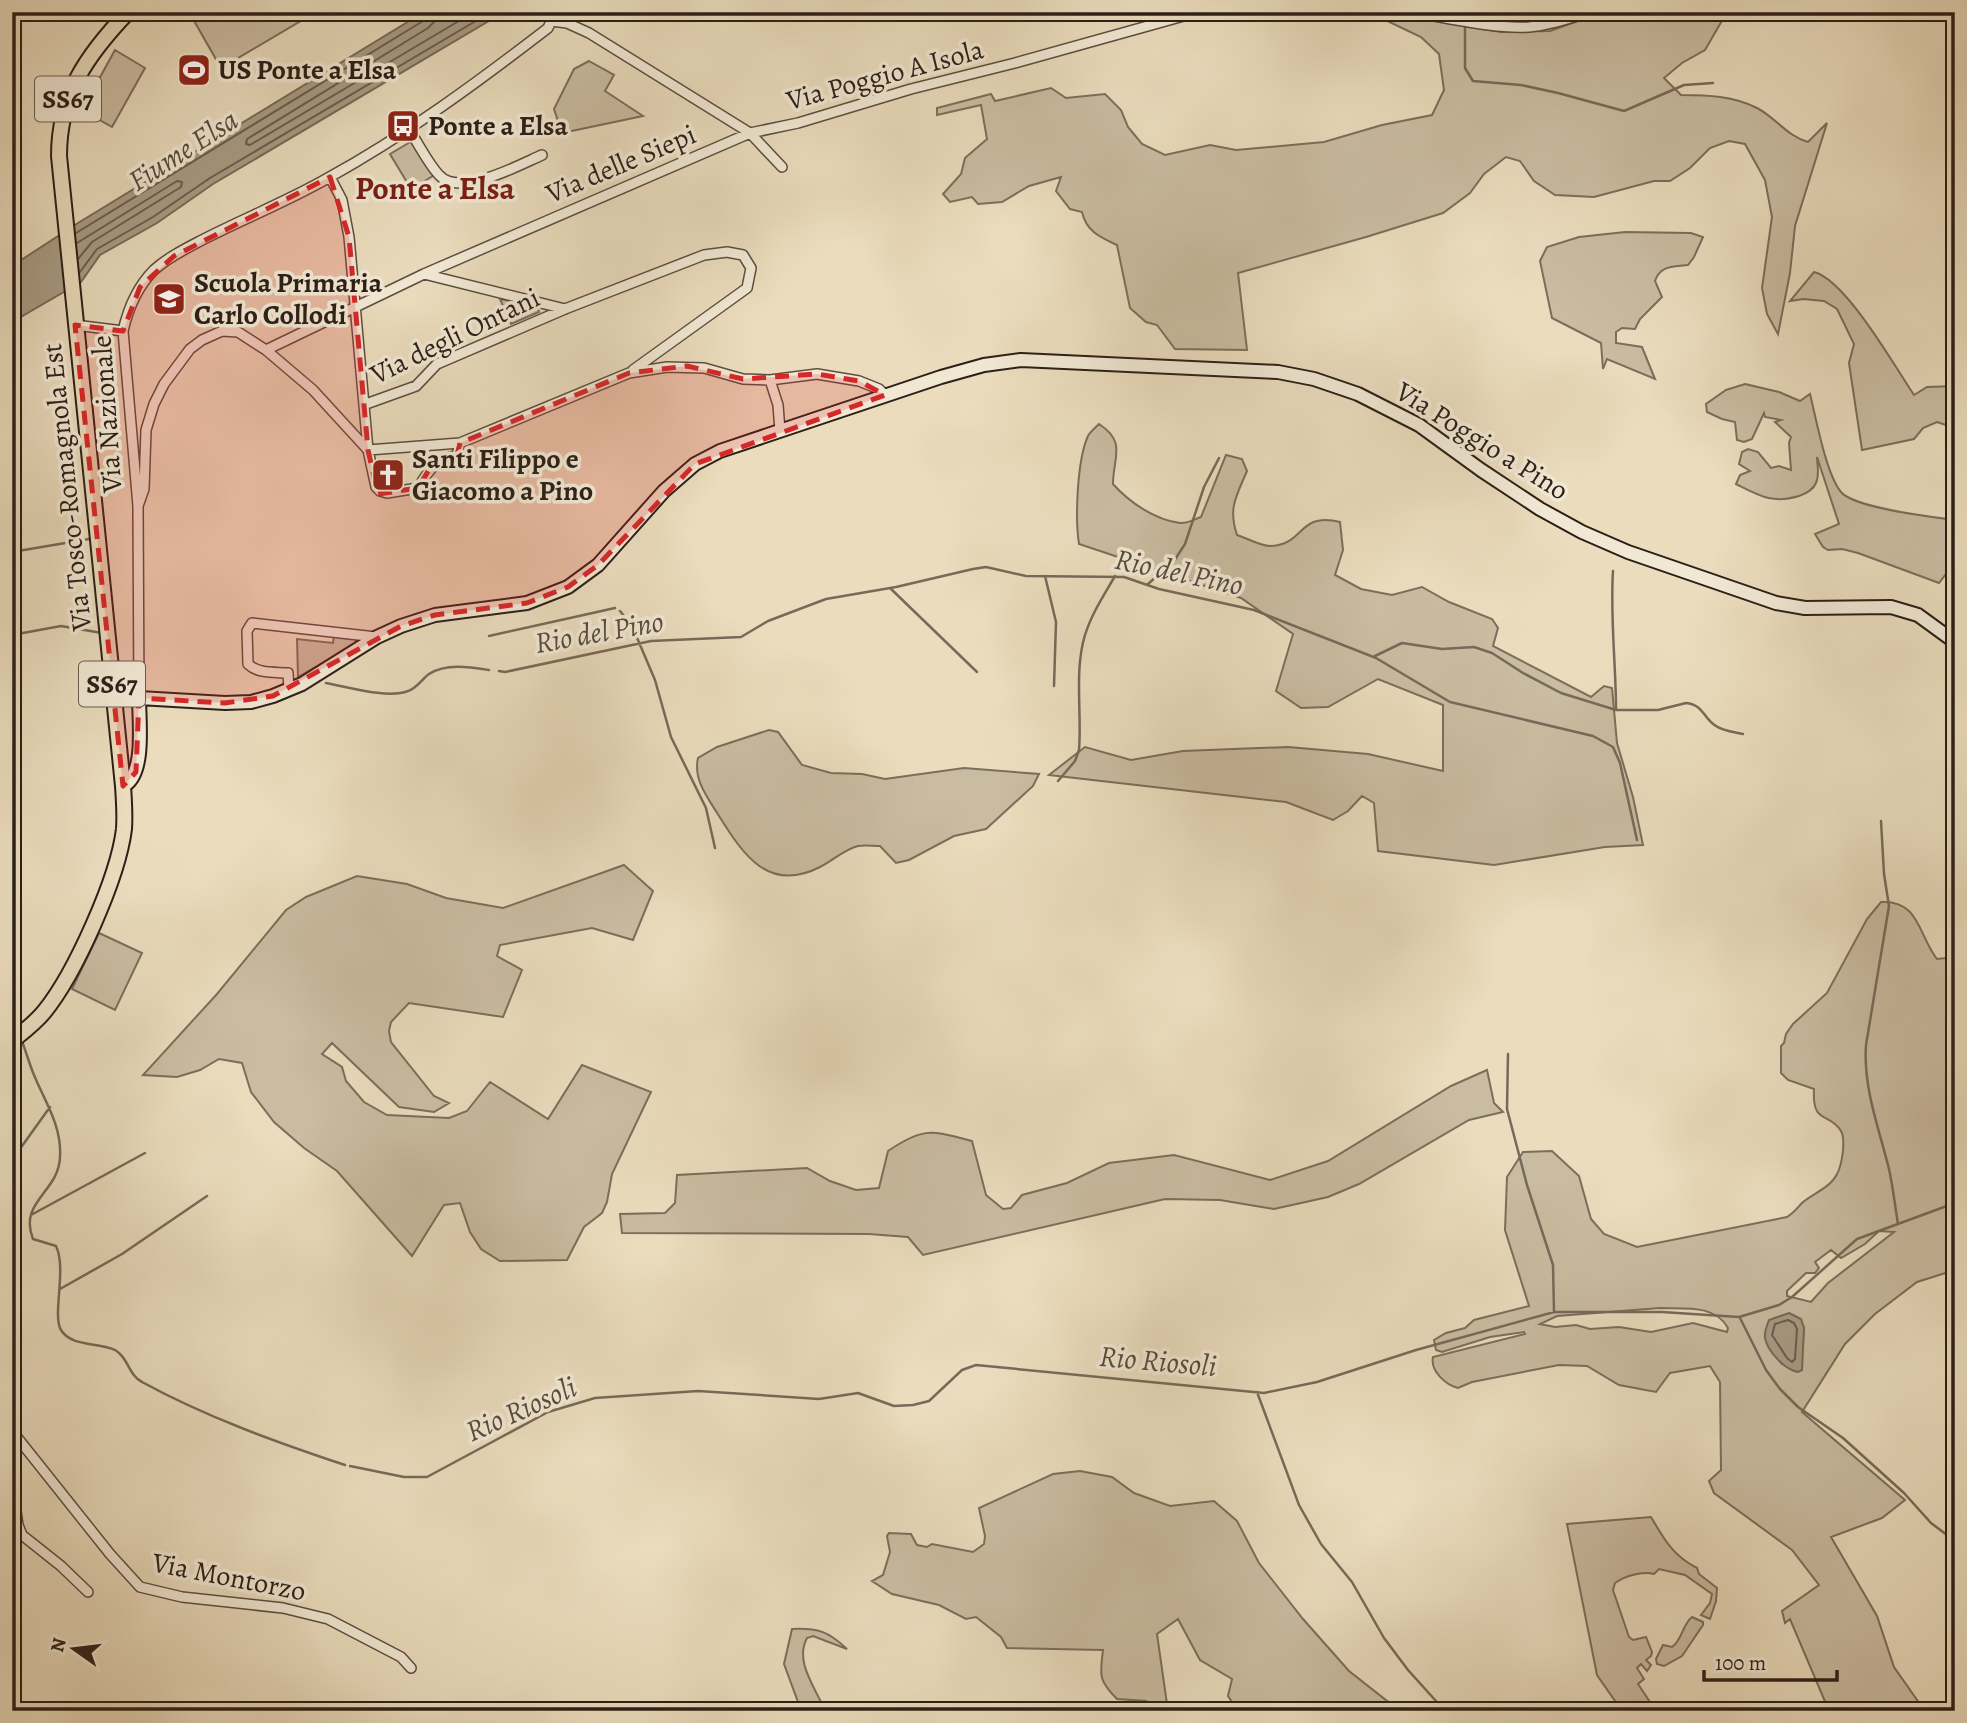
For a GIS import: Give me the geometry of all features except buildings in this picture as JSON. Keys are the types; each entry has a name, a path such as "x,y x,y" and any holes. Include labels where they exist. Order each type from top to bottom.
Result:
{"main road":[{"name":"SS67","path":"75,320 59,145 68,99 77,76 88,58 128,12"},
{"name":"Via Tosco-Romagnola Est","path":"12,1041 44,1011 61,986 104,898 124,831 123,786 75,320"}],"street":[{"name":"Via Poggio A Isola","path":"750,133 798,123 911,89 1198,12"},
{"path":"1413,12 1527,27 1557,22 1588,12"},
{"path":"550,17 589,33 750,133"},
{"name":"Via Nazionale","path":"123,786 133,779 137,764 139,698 138,506 123,331 129,309 140,287 154,270 174,256 243,219 293,197 409,130 490,74 548,28 550,17"},
{"path":"409,130 440,177 460,184 475,182 541,155"},
{"name":"Via Poggio A Isola","path":"750,133 782,167"},
{"name":"Via delle Siepi","path":"266,350 424,274 750,133"},
{"path":"330,177 342,200 347,225 357,307 368,450 376,486 387,493 418,488 430,468 442,459 457,455 460,443"},
{"name":"Via degli Ontani","path":"366,404 416,386 437,364 565,309 704,255 743,255 751,268 747,288 629,373"},
{"path":"424,274 565,309"},
{"path":"75,320 123,331"},
{"path":"138,506 144,489 146,430 154,404 177,365 190,349 222,331 238,332 266,350 313,390 368,450"},
{"name":"Via Poggio a Pino","path":"139,698 251,702 289,690 377,637 401,626 435,615 527,603 568,587 598,565 664,491 695,464 720,451 885,395 984,365 1021,360 1278,372 1314,379 1358,394 1419,425 1480,470 1541,509 1582,532 1628,552 1776,603 1805,608 1891,607 1918,615 1955,642"},
{"path":"368,450 460,443 629,373 687,366 743,379 770,380 817,373 859,382 880,389 885,395"},
{"path":"770,380 778,405 780,431"},
{"path":"289,690 288,673 253,669 248,664 247,631 252,624 377,637"},
{"name":"Via Montorzo","path":"12,1432 110,1554 140,1587 182,1597 284,1608 328,1619 401,1657 411,1668"},
{"path":"12,1484 22,1535 88,1592"}],"highlighted area":[{"path":"330,177 349,237 368,450 378,494 418,488 430,468 457,455 460,443 629,373 687,366 743,379 817,374 859,381 885,395 695,464 598,565 568,587 527,603 435,615 401,626 273,696 225,703 139,698 136,772 123,786 75,325 123,331 140,287 174,256"}],"shaded area":[{"path":"189,12 316,12 221,68"},
{"path":"1379,12 1501,32 1550,31 1603,12 1727,12 1705,50 1682,63 1664,78 1681,95 1720,97 1748,104 1764,112 1794,136 1808,142 1827,123 1795,226 1790,273 1778,334 1767,314 1762,288 1772,217 1765,180 1745,144 1729,141 1710,148 1690,168 1670,181 1654,181 1594,197 1555,195 1534,181 1520,161 1506,157 1484,174 1470,193 1443,213 1238,273 1247,350 1175,349 1157,325 1146,322 1130,308 1117,245 1090,229 1082,212 1070,209 1056,191 1061,177 1029,186 1002,202 978,204 972,197 950,202 943,194 961,174 965,158 987,139 981,105 937,115 937,108 991,94 995,101 1051,88 1066,98 1105,94 1121,110 1128,127 1142,144 1165,155 1210,145 1236,150 1324,142 1382,125 1432,115 1444,90 1439,54 1421,37 1381,18"},
{"path":"115,50 145,68 112,127 82,110"},
{"path":"589,61 614,75 605,91 643,116 562,133 554,109 574,69"},
{"path":"412,141 433,176 411,189 390,154"},
{"path":"1625,232 1691,233 1703,237 1688,265 1664,269 1657,276 1655,281 1662,297 1640,319 1635,329 1622,328 1616,332 1616,343 1642,347 1655,379 1607,359 1603,369 1601,343 1552,318 1540,261 1547,247 1579,237"},
{"path":"1814,272 1827,278 1855,307 1914,395 1927,387 1955,386 1955,428 1937,422 1923,428 1914,439 1862,450 1849,363 1854,344 1837,309 1824,301 1790,301"},
{"path":"500,299 537,306 539,312 511,324"},
{"path":"1745,384 1779,392 1800,401 1810,394 1831,472 1841,492 1849,498 1894,511 1955,520 1955,562 1939,583 1858,553 1842,549 1828,550 1823,547 1815,534 1839,524 1817,457 1816,483 1811,490 1799,496 1774,499 1736,484 1740,475 1750,471 1739,464 1742,452 1748,449 1758,452 1771,468 1779,466 1791,470 1791,437 1775,422 1781,420 1765,417 1764,413 1752,439 1744,442 1737,440 1735,422 1707,412 1706,404 1726,390"},
{"path":"1099,424 1108,431 1116,444 1113,484 1152,514 1180,523 1201,517 1226,455 1242,459 1247,471 1233,510 1237,535 1270,546 1281,545 1316,521 1340,522 1343,550 1335,575 1361,589 1392,595 1422,587 1449,602 1492,619 1498,628 1493,646 1591,697 1604,686 1612,688 1617,743 1633,797 1643,845 1605,847 1494,865 1378,851 1374,803 1362,796 1348,811 1333,820 1286,802 1049,775 1085,747 1131,760 1183,751 1288,747 1368,754 1443,771 1443,705 1378,679 1328,707 1301,708 1276,691 1293,634 1241,598 1079,544 1077,505 1081,459 1088,436"},
{"path":"334,635 357,640 354,645 298,677 297,639 333,643"},
{"path":"769,730 778,732 802,765 831,773 862,774 885,779 964,768 1039,774 1033,786 986,829 954,836 909,860 896,863 880,846 858,846 820,867 802,874 786,876 772,873 760,866 738,845 702,789 697,766 698,758 717,747"},
{"path":"624,865 653,891 633,940 592,928 500,945 497,956 522,970 503,1017 409,1003 391,1022 391,1042 434,1096 449,1103 434,1112 399,1107 332,1043 322,1054 342,1067 346,1081 364,1102 387,1115 449,1118 467,1111 490,1082 548,1119 582,1065 651,1092 612,1174 607,1202 602,1213 584,1227 567,1260 500,1261 481,1249 470,1232 460,1203 444,1205 412,1256 337,1171 304,1148 274,1122 251,1092 242,1063 219,1059 200,1070 177,1077 143,1075 217,994 286,910 306,897 357,876 407,884 446,898 503,908"},
{"path":"1881,902 1904,907 1911,913 1937,959 1955,957 1955,1270 1917,1282 1875,1314 1845,1344 1802,1412 1905,1500 1882,1518 1831,1537 1877,1616 1894,1667 1922,1707 1932,1711 1829,1711 1790,1619 1785,1623 1782,1611 1819,1585 1792,1550 1714,1493 1709,1481 1721,1470 1720,1382 1710,1366 1670,1373 1656,1392 1619,1385 1587,1366 1559,1365 1472,1382 1458,1388 1440,1377 1433,1362 1433,1357 1525,1334 1490,1337 1442,1352 1436,1350 1434,1340 1446,1333 1465,1328 1474,1320 1529,1306 1505,1230 1507,1177 1523,1152 1552,1151 1579,1176 1591,1219 1604,1234 1637,1247 1787,1217 1831,1183 1842,1159 1841,1131 1818,1113 1814,1089 1788,1080 1781,1073 1781,1046 1793,1024 1827,993 1867,919","holes":["1879,1231 1894,1232 1828,1283 1811,1302 1787,1296 1787,1291 1806,1273 1815,1273 1819,1268 1815,1262 1831,1250 1841,1258 1865,1244","1689,1308 1715,1315 1728,1328 1727,1332 1693,1323 1651,1332 1619,1327 1590,1329 1576,1325 1555,1327 1540,1324 1557,1316","1804,1328 1802,1352 1782,1364 1769,1346"]},
{"path":"99,933 142,953 115,1010 72,989"},
{"path":"1487,1070 1494,1103 1503,1112 1469,1120 1359,1184 1328,1197 1274,1209 1220,1200 1165,1199 923,1255 908,1237 869,1234 622,1233 620,1214 665,1213 675,1203 677,1175 807,1168 830,1181 856,1190 879,1188 888,1151 911,1137 929,1133 972,1141 986,1195 1003,1209 1011,1208 1022,1195 1067,1183 1109,1163 1174,1155 1270,1180 1328,1161 1451,1086"},
{"path":"1080,1471 1112,1477 1134,1493 1170,1506 1214,1501 1237,1521 1259,1563 1349,1671 1391,1704 1426,1711 1238,1711 1228,1696 1232,1679 1200,1660 1178,1619 1157,1634 1168,1711 1145,1708 1146,1701 1117,1699 1106,1687 1101,1671 1103,1650 1007,1648 1001,1637 976,1617 966,1619 939,1605 892,1594 872,1581 883,1575 890,1552 887,1536 889,1533 911,1534 917,1545 927,1547 932,1544 973,1552 984,1544 979,1508 1053,1474"},
{"path":"1651,1517 1675,1552 1697,1568 1699,1574 1717,1588 1716,1601 1710,1619 1701,1615 1710,1603 1712,1594 1685,1575 1659,1569 1654,1574 1633,1575 1615,1583 1613,1590 1629,1637 1633,1640 1646,1637 1652,1652 1646,1660 1651,1665 1647,1671 1641,1664 1637,1668 1644,1679 1638,1684 1652,1705 1646,1711 1622,1711 1597,1675 1567,1524"},
{"path":"1692,1617 1703,1622 1703,1625 1682,1656 1664,1666 1657,1664 1656,1659 1663,1645 1672,1647"},
{"path":"792,1629 822,1632 847,1649 813,1636 807,1638 803,1656 805,1666 825,1711 801,1710 784,1664"}],"water":[{"name":"Fiume Elsa","path":"424,12 504,12 213,184 157,223 100,255 81,282 12,322 12,266"},
{"path":"1789,1313 1801,1319 1804,1328 1802,1370 1798,1372 1777,1359 1765,1338 1769,1320"}],"waterway":[{"path":"1465,24 1465,68 1473,81 1521,85 1624,111 1684,85 1713,83"},
{"path":"1148,584 1174,561 1185,544 1204,487 1219,458"},
{"path":"12,552 89,539"},
{"name":"Rio del Pino","path":"499,671 505,672 651,641 741,637 768,621 826,599 986,567 1026,576 1124,577 1159,589 1254,610 1376,658 1450,702 1593,736 1613,747 1620,763 1637,840"},
{"path":"1613,571 1616,710"},
{"path":"1045,576 1056,622 1054,686"},
{"path":"1058,781 1075,761 1079,750 1079,677 1085,635 1115,576"},
{"path":"890,588 977,672"},
{"path":"489,636 615,608"},
{"path":"620,611 632,626 655,680 671,737 706,808 715,848"},
{"name":"Rio del Pino","path":"12,635 61,626 102,633"},
{"name":"Rio del Pino","path":"1375,656 1402,643 1442,649 1474,647 1492,653 1561,693 1616,710 1658,710 1692,704 1719,728 1743,734"},
{"name":"Rio del Pino","path":"326,683 390,694 411,690 429,674 443,668 489,670"},
{"path":"1881,821 1889,906 1866,1045 1866,1061 1869,1092 1889,1169 1898,1224"},
{"name":"Rio Riosoli","path":"21,1039 56,1125 60,1146 58,1169 35,1206 30,1226 33,1239 56,1246 59,1256 58,1314 61,1330 78,1342 115,1350 138,1379 166,1395 267,1438 345,1465"},
{"path":"1508,1054 1507,1109 1527,1185 1553,1265 1554,1312"},
{"path":"12,1160 50,1107"},
{"path":"31,1215 145,1153"},
{"path":"60,1289 122,1254 207,1196"},
{"name":"Rio Riosoli","path":"350,1466 404,1477 427,1477 548,1412 595,1398 698,1391 819,1399 858,1393 894,1406 913,1405 929,1401 962,1370 976,1365 1264,1393 1317,1382 1416,1350 1554,1312 1662,1312 1739,1317 1779,1305 1792,1297 1857,1239 1955,1203"},
{"path":"1740,1318 1766,1370 1780,1389 1798,1407 1843,1438 1904,1493 1931,1523 1955,1541"},
{"path":"1257,1392 1299,1505 1321,1544 1352,1582 1384,1638 1408,1670 1445,1711"},
{"path":"1952,1541 1955,1701"}],"place":[{"name":"US Ponte a Elsa","path":"194,70"},
{"name":"Ponte a Elsa","path":"403,126"},
{"name":"Scuola Primaria Carlo Collodi","path":"169,299"},
{"name":"Santi Filippo e Giacomo a Pino","path":"388,475"}],"district":[{"name":"Ponte a Elsa","path":"435,188"}]}
